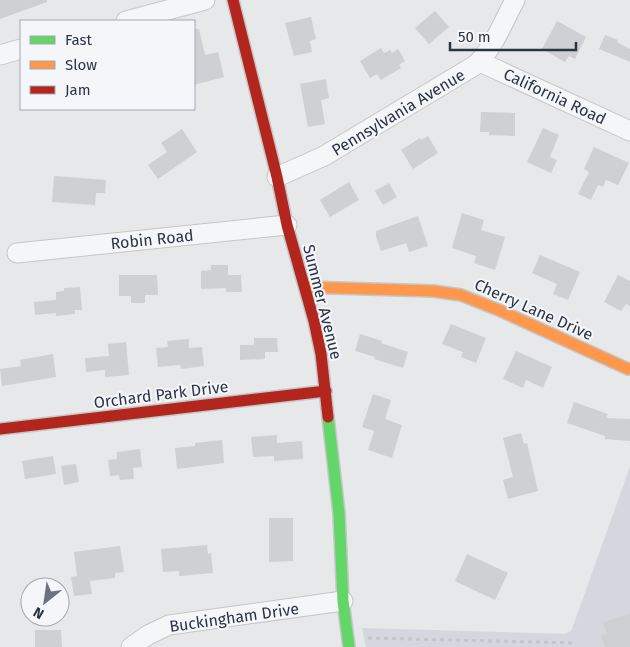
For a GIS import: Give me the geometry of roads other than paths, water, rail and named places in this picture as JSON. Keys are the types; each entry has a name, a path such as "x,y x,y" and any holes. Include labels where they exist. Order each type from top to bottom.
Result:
{"street":[{"path":"130,20 206,0"},
{"name":"Summer Avenue","path":"233,0 287,225 305,287 321,354 339,513 343,601 348,642"},
{"name":"Pennsylvania Avenue","path":"277,177 324,156 480,62 515,0"},
{"path":"0,55 20,49"},
{"name":"California Road","path":"480,62 630,131"},
{"name":"Robin Road","path":"17,253 287,225"},
{"name":"Cherry Lane Drive","path":"305,287 433,291 461,295 501,311 628,369"},
{"name":"Orchard Park Drive","path":"0,429 326,391"},
{"name":"Buckingham Drive","path":"131,647 148,635 169,625 343,601"}]}
